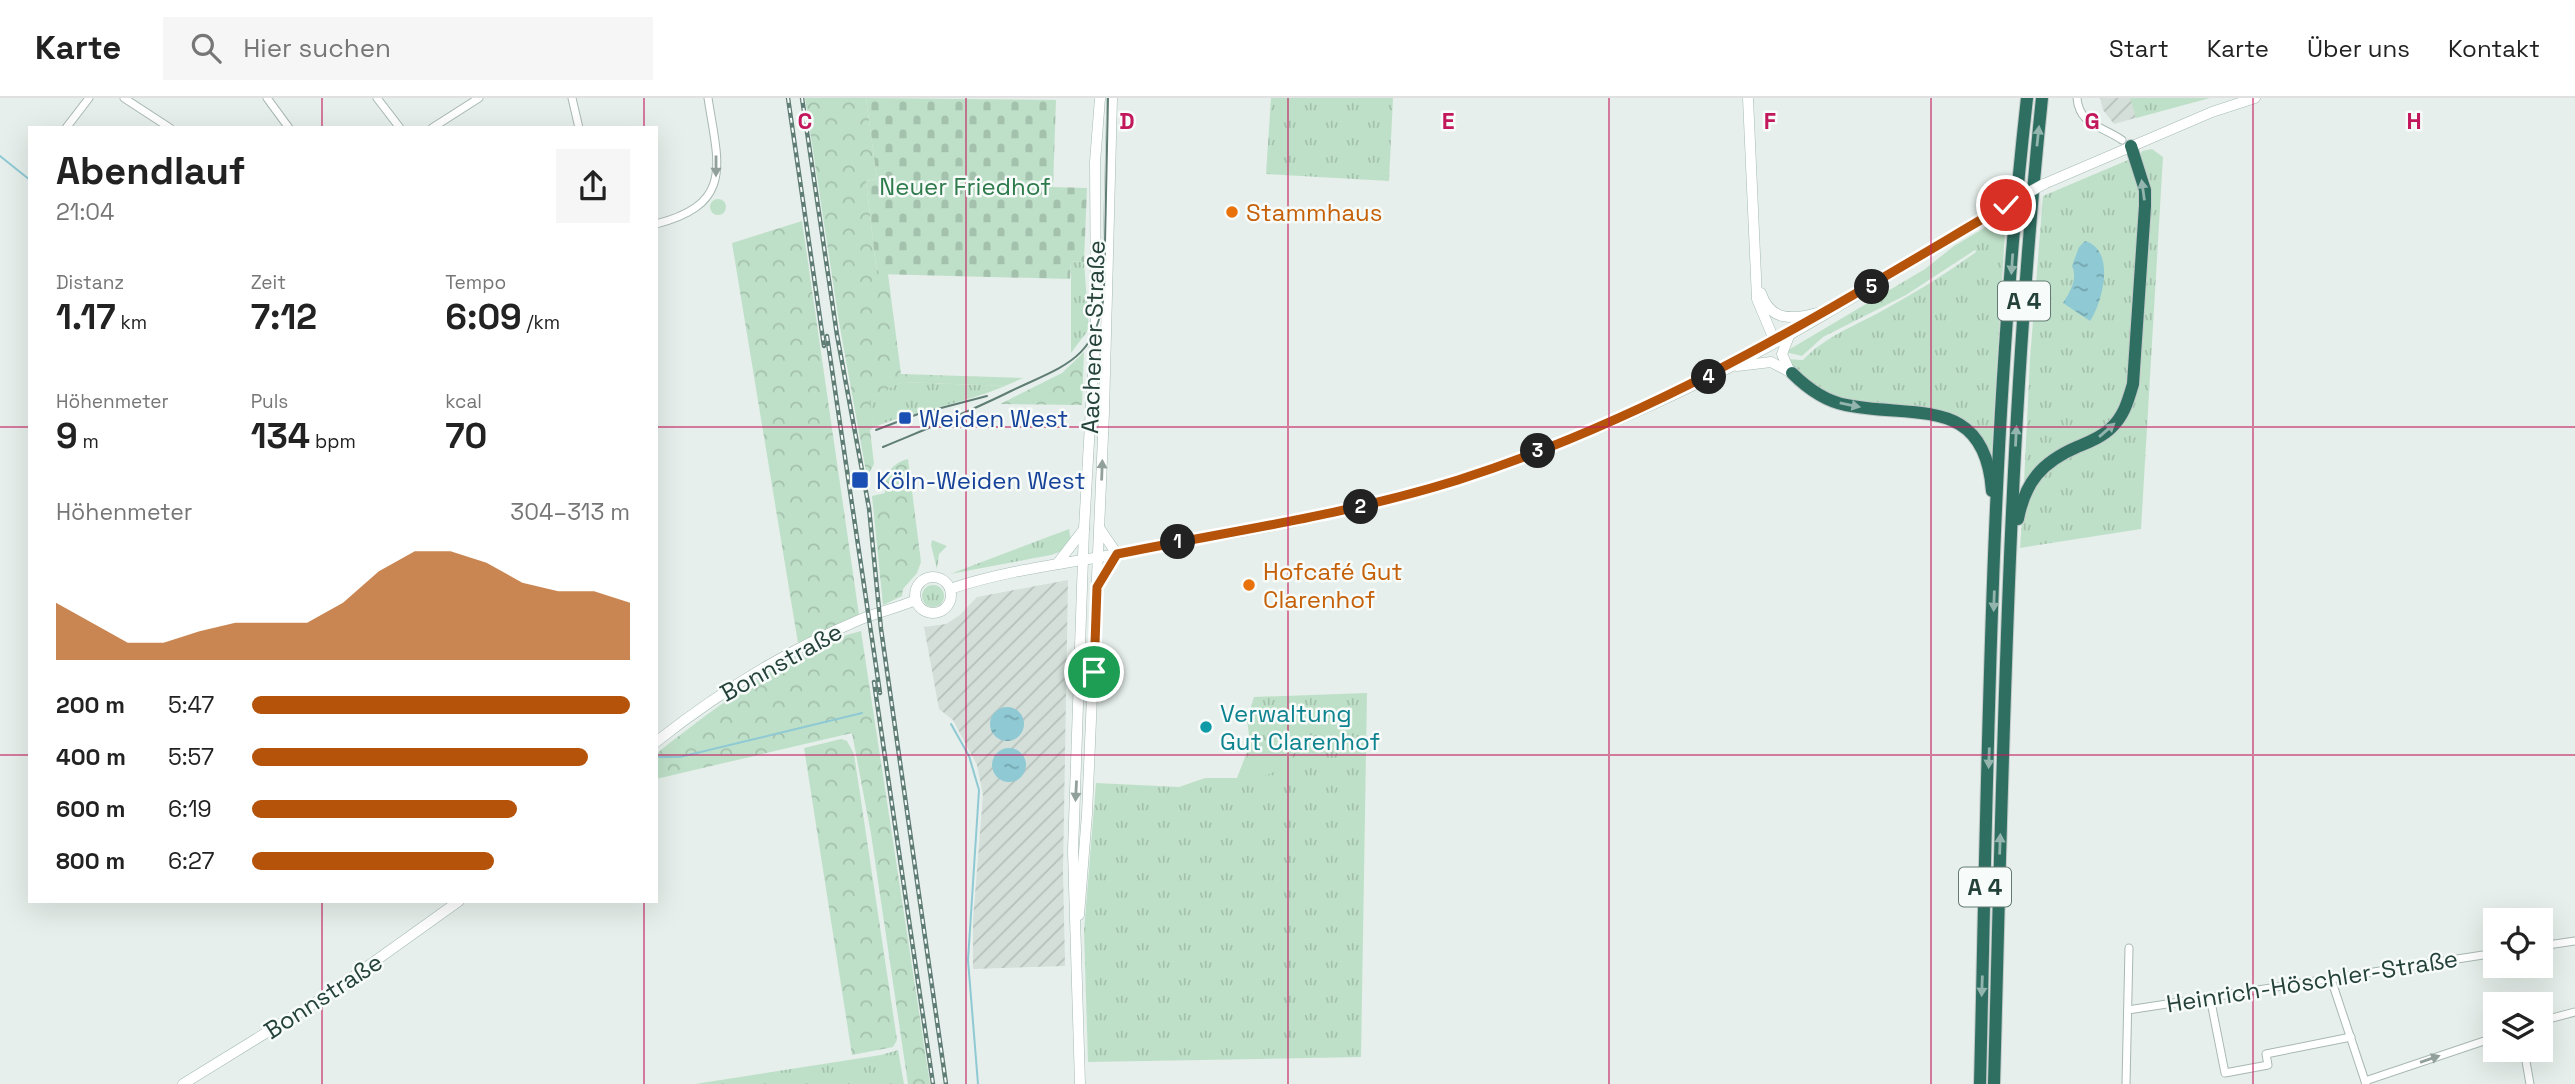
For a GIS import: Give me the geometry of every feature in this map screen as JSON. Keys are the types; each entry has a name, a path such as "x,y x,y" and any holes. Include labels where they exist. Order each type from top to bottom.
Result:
{"highway":[{"name":"A 4","path":"1980,1084 1996,533 2015,214 2027,98"},
{"name":"A 4","path":"1994,1084 2020,351 2042,98"},
{"path":"2012,550 2022,499 2036,473 2052,459 2112,428 2125,410 2133,384 2145,206 2144,190 2126,143"},
{"path":"1791,373 1815,393 1836,402 1931,412 1948,417 1968,430 1982,447 1988,463 1996,533"}],"main road":[{"name":"Aachener Straße","path":"1080,1084 1073,851 1084,529 1096,319 1096,155 1100,98"},
{"name":"Aachener Straße","path":"1077,954 1100,529 1112,98"},
{"path":"1748,98 1755,276 1759,308 1775,342"},
{"path":"950,589 1057,564 1320,517 1459,479 1635,412 1730,367 2044,184 2126,143 2255,98"},
{"path":"1096,155 1102,175 1111,171"},
{"path":"1755,276 1763,300 1776,315 1793,319 1831,310"},
{"path":"1791,373 1782,354 1792,332"},
{"path":"1730,367 1771,362 1791,373"},
{"path":"1057,564 1084,529"},
{"path":"1100,529 1117,554"},
{"path":"1097,587 1117,554"},
{"path":"937,578 950,589 950,602 939,612 923,610 916,600 917,588 925,579 937,578"},
{"name":"Bonnstraße","path":"658,741 707,704 798,648 861,619 916,600"},
{"name":"Bonnstraße","path":"183,1084 329,994 453,903"}],"street":[{"path":"68,126 89,98"},
{"path":"124,98 167,126"},
{"path":"267,98 288,126"},
{"path":"377,98 398,126"},
{"path":"437,126 480,98"},
{"path":"572,98 579,126"},
{"path":"658,223 693,211 707,198 713,185 717,167 708,98"},
{"path":"2077,98 2078,112 2088,123 2107,129 2126,143"},
{"path":"2553,944 2575,941"},
{"path":"2126,1084 2129,948"},
{"name":"Heinrich-Höschler-Straße","path":"2128,1010 2483,955"},
{"path":"2331,979 2366,1083 2483,1042"},
{"path":"2210,997 2225,1073 2268,1065 2266,1054 2351,1037"},
{"path":"2553,1018 2575,1012"},
{"path":"2526,1062 2530,1084"}],"shaded area":[{"path":"2100,98 2206,98 2114,124 2103,110"},
{"path":"1068,580 1063,871 1065,966 973,969 973,920 983,795 977,765 953,720 939,709 924,627 946,624 960,615 977,597"}],"green space":[{"path":"805,98 866,98 877,179 866,181 877,274 888,274 901,374 1023,378 1005,386 902,382 869,398 874,427 870,430 874,464 867,477 839,322"},
{"name":"Neuer Friedhof","path":"866,98 1056,100 1053,187 1087,188 1084,262 1071,261 1070,279 877,274 866,181 877,179"},
{"path":"1271,98 1393,98 1389,181 1266,174"},
{"path":"2130,98 2210,98 2136,118"},
{"path":"2152,149 2163,157 2141,529 2020,548 2023,506 2050,464 2097,443 2137,383 2140,156 2142,151"},
{"path":"2128,160 2132,163 2140,196 2130,379 2122,402 2099,430 2054,456 2024,483 2030,359 2043,196"},
{"path":"718,199 724,201 724,213 718,215 712,213 710,207 712,201"},
{"path":"2006,215 1991,461 1969,427 1895,414 1847,400 1804,377 1786,359 1803,360 1830,339 1941,276 1976,252 1975,250 1906,295 1823,337 1802,356 1785,352 1925,269 1954,246"},
{"path":"802,221 859,615 798,643 732,243"},
{"path":"1071,261 1084,262 1089,329 1071,353"},
{"path":"1084,352 1082,405 1000,404 1062,373"},
{"path":"902,382 1005,386 874,427 868,398"},
{"path":"908,459 921,562 917,573 903,589 902,596 883,605 872,496 885,493 890,471"},
{"path":"1069,529 1071,541 1062,551 950,574"},
{"path":"932,540 947,546 939,554 937,569 931,545"},
{"path":"933,585 941,588 944,596 941,604 933,607 925,604 922,596 925,588"},
{"path":"861,631 930,1084 908,1084 871,834 852,733 658,779 658,752 754,682 835,639"},
{"path":"1367,693 1361,1057 1088,1062 1084,931 1096,783 1179,787 1205,778 1237,778 1250,744 1247,719 1254,697"},
{"path":"841,739 847,741 854,754 897,1040 893,1047 852,1055 804,748"},
{"path":"1266,742 1293,750 1292,766 1260,777 1240,777 1252,745"},
{"path":"898,1050 904,1084 695,1084 881,1055"}],"water":[{"path":"2085,241 2095,246 2104,265 2099,301 2090,321 2063,303 2074,281 2072,266 2079,247"},
{"path":"1007,707 1019,712 1024,724 1019,736 1007,741 995,736 990,724 995,712"},
{"path":"1009,748 1021,753 1026,765 1021,777 1009,782 997,777 992,765 997,753"}],"waterway":[{"path":"0,156 28,178"},
{"path":"658,757 680,757 862,713"},
{"path":"951,724 969,756 979,790 968,960 978,1084"}],"tram line":[{"path":"883,447 1047,375 1075,358 1086,347 1100,315 1104,292 1108,98"},
{"path":"876,430 918,414 987,396"}],"railway":[{"path":"788,98 824,346"},
{"path":"802,98 837,335 869,508 881,629 946,1084"},
{"path":"827,336 880,693"},
{"path":"874,682 933,1084"}],"place":[{"name":"Stammhaus","path":"1232,212"},
{"name":"Weiden West","path":"905,418"},
{"name":"Köln-Weiden West","path":"860,480"},
{"name":"Hofcafé Gut Clarenhof","path":"1249,585"},
{"name":"Verwaltung Gut Clarenhof","path":"1206,727"}],"route":[{"path":"1094,672 1097,587 1117,554 1320,517 1377,503 1459,479 1559,443 1644,408 1730,367 1884,280 2006,205"}]}
